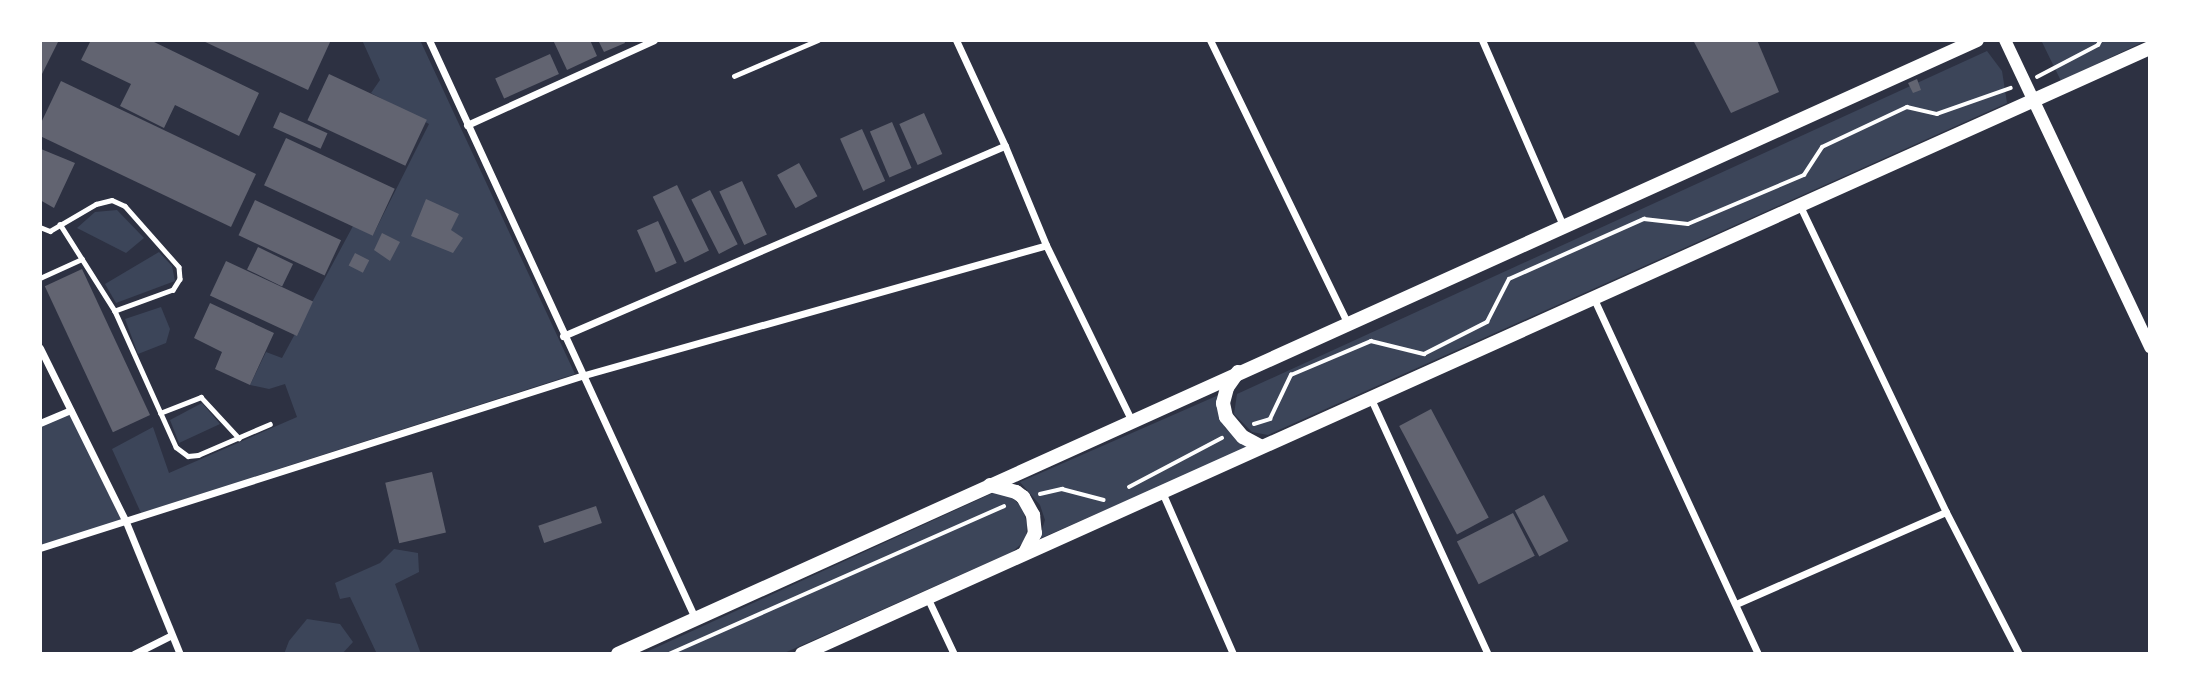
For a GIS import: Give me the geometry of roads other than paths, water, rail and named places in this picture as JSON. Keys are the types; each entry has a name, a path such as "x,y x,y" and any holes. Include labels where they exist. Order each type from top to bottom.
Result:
{"main road":[{"path":"618,654 1239,371 1977,40"},
{"path":"802,654 2150,48"},
{"path":"1239,371 1227,388 1223,403 1226,417 1236,430 1260,446"},
{"path":"989,485 1008,488 1023,497 1033,515 1035,533 1025,553"}],"street":[{"path":"429,40 581,376 695,618"},
{"path":"467,125 654,40"},
{"path":"956,40 1005,146 1046,245 1132,421"},
{"path":"1210,40 1348,324"},
{"path":"1482,40 1563,225"},
{"path":"2005,40 2150,346"},
{"path":"563,336 1005,146"},
{"path":"1800,206 1946,512 2019,654"},
{"path":"40,548 581,376 1046,245"},
{"path":"1594,299 1758,654"},
{"path":"40,348 126,522 180,654"},
{"path":"1371,398 1488,654"},
{"path":"40,423 70,410"},
{"path":"1162,492 1233,654"},
{"path":"1736,604 1946,512"},
{"path":"927,597 954,654"},
{"path":"134,654 172,635"}],"lane":[{"path":"734,76 818,40"},
{"path":"40,227 50,231 96,204 112,200 125,206 179,267 180,279 173,290 115,311"},
{"path":"60,224 115,311 176,447 188,456 198,455 270,424"},
{"path":"40,278 82,259"},
{"path":"160,413 201,397 239,438"}]}
